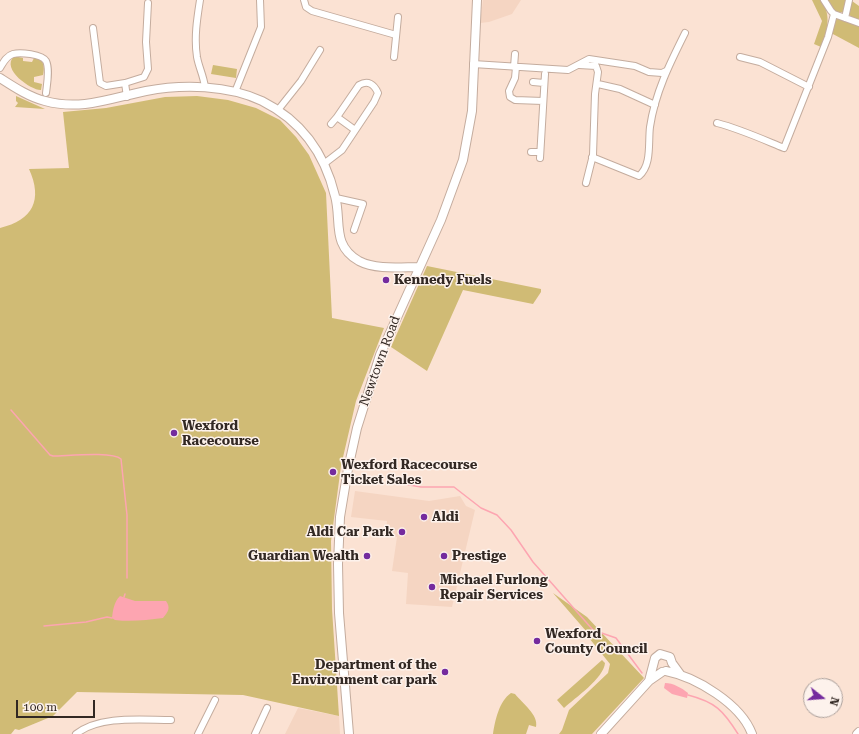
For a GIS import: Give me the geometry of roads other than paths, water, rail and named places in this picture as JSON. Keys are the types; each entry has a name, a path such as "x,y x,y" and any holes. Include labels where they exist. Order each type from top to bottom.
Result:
{"street":[{"path":"200,0 195,26 196,45 197,58 204,75 205,87"},
{"path":"235,92 261,27 260,0"},
{"path":"304,0 306,7 312,11 396,35"},
{"name":"Newtown Road","path":"349,734 338,597 338,554 344,490 357,428 369,386 392,325 441,220 463,160 472,111 477,0"},
{"path":"824,0 834,14 859,23"},
{"path":"845,18 849,0"},
{"path":"93,28 100,83 106,86 125,83 144,77 148,69 146,42 148,3"},
{"path":"717,122 736,128 784,148 828,37 834,14"},
{"path":"394,57 398,17"},
{"path":"592,157 639,176 645,171 648,161 648,148 655,105 666,71 685,33"},
{"path":"278,110 301,81 320,50"},
{"path":"0,68 8,56 14,54 41,56 45,60 47,66 46,93"},
{"path":"515,54 515,78 509,91 510,97 515,100 543,101"},
{"path":"740,58 760,62 809,87"},
{"path":"473,64 546,71 568,70 589,59 636,66 649,72 662,73 666,71"},
{"path":"532,152 540,155 544,83 547,61"},
{"path":"577,66 596,66 598,72 598,84 595,94 592,157 586,183"},
{"path":"0,78 18,90 44,101 66,105 98,104 164,88 205,87 235,92 261,101 278,110 304,132 325,164 336,198 338,233 343,245 351,254 360,261 371,265 419,268"},
{"path":"325,164 342,150 350,140 378,93 376,88 370,83 364,82 359,85 331,124"},
{"path":"533,82 544,83"},
{"path":"125,83 127,96"},
{"path":"598,84 620,88 655,105"},
{"path":"337,117 355,130"},
{"path":"336,198 370,206"},
{"path":"354,230 363,204"},
{"path":"649,681 655,658 660,654 670,657 672,663 680,674"},
{"path":"601,734 649,681 664,671 672,663"},
{"path":"654,665 664,671 680,674 728,703 741,715 752,734"},
{"path":"198,734 215,700"},
{"path":"254,734 267,708"},
{"path":"76,734 83,728 103,722 171,720"}],"waterway":[{"path":"11,410 50,455 109,455 121,459 127,515 127,578"},
{"path":"390,480 398,479 404,484 421,487 454,487 481,508 497,515 511,530 533,562 593,630 616,638 642,673"},
{"path":"44,626 86,622 107,617 112,618"},
{"path":"688,695 712,704 718,708 728,719 738,734"}],"place":[{"name":"Kennedy Fuels","path":"386,280"},
{"name":"Wexford Racecourse","path":"174,433"},
{"name":"Wexford Racecourse Ticket Sales","path":"333,472"},
{"name":"Aldi","path":"424,517"},
{"name":"Aldi Car Park","path":"402,532"},
{"name":"Guardian Wealth","path":"367,556"},
{"name":"Prestige","path":"444,556"},
{"name":"Michael Furlong Repair Services","path":"432,587"},
{"name":"Wexford County Council","path":"537,641"},
{"name":"Department of the Environment car park","path":"445,672"}]}
